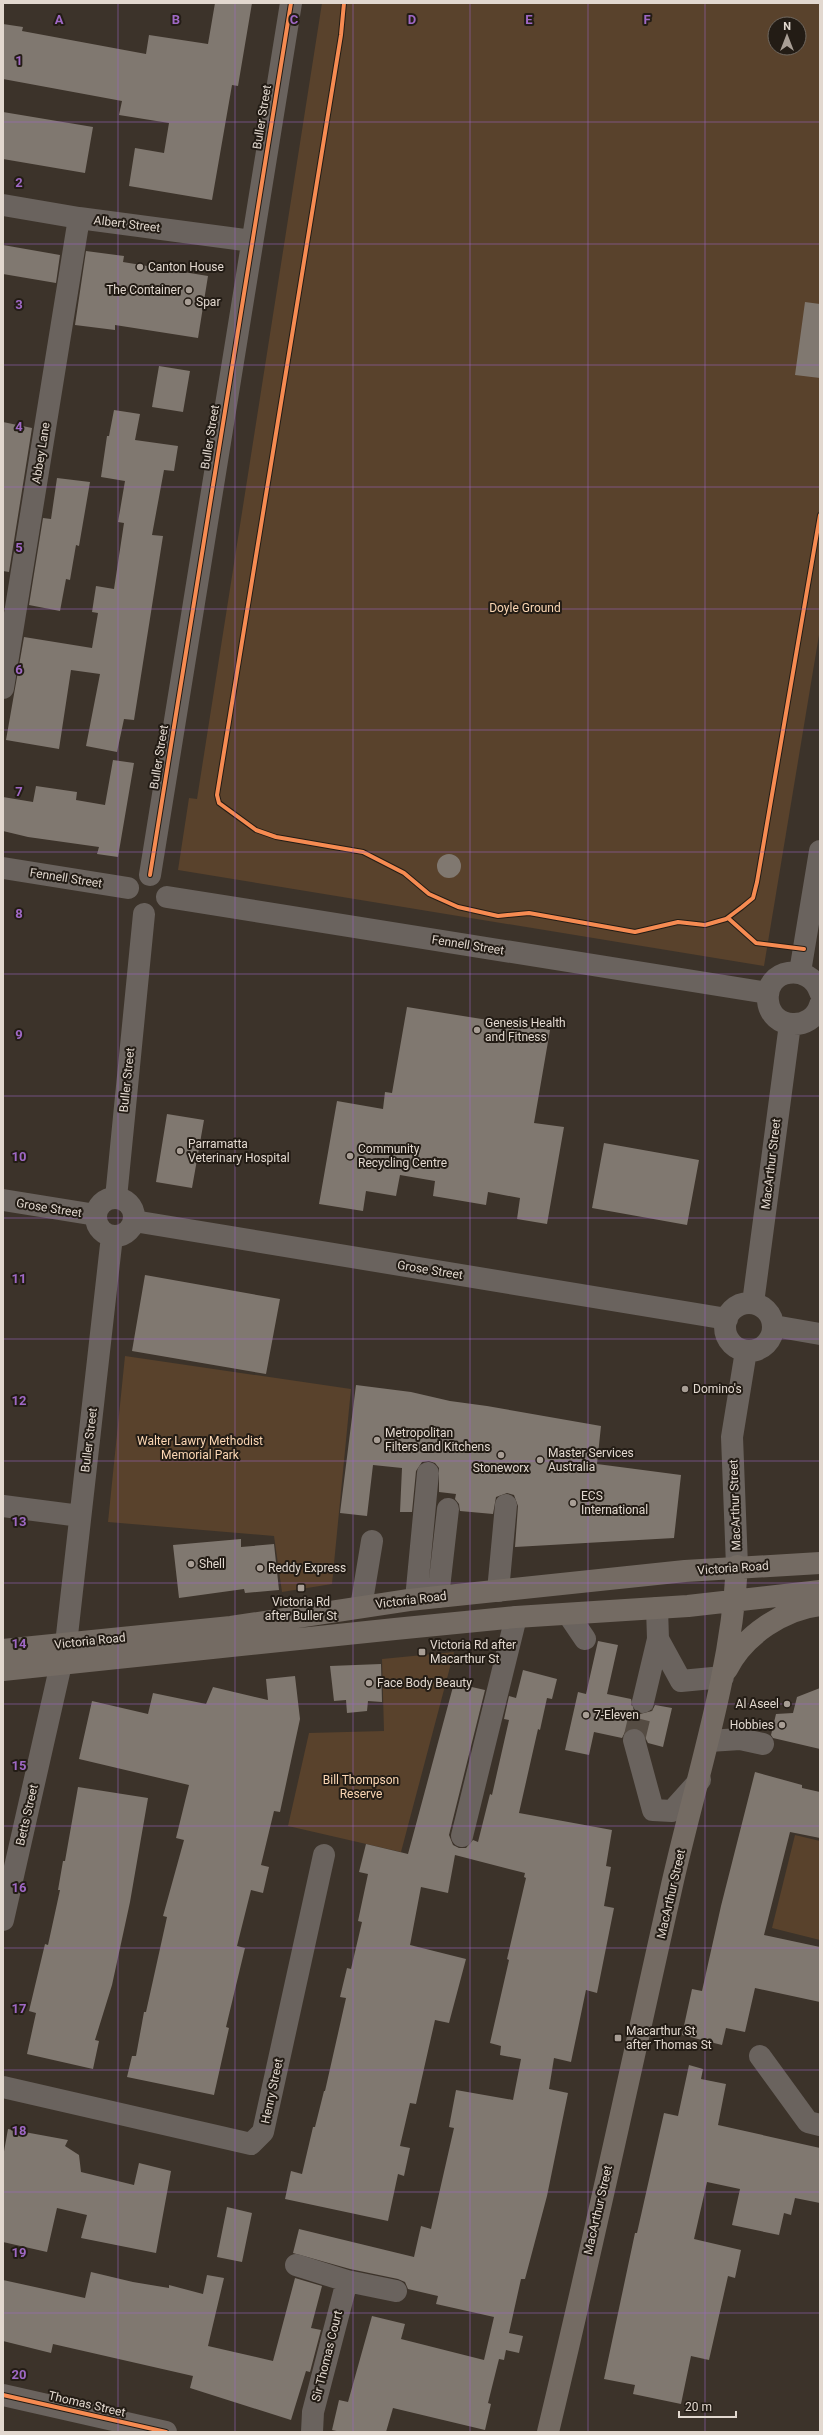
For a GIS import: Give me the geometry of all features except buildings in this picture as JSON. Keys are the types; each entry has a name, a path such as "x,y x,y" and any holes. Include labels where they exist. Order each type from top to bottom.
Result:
{"main road":[{"name":"Victoria Road","path":"3,1670 64,1654 416,1599 737,1566 820,1563"},
{"name":"MacArthur Street","path":"548,2432 675,1874 700,1780 723,1677 735,1601 737,1566"},
{"name":"Victoria Road","path":"3,1650 64,1654 516,1617 657,1608 820,1591"},
{"path":"723,1677 739,1651 762,1629 790,1613 820,1605"}],"street":[{"name":"Buller Street","path":"150,875 291,3"},
{"name":"Albert Street","path":"3,205 79,218 252,240"},
{"name":"Abbey Lane","path":"3,688 79,218"},
{"path":"800,972 820,851"},
{"name":"Fennell Street","path":"3,868 128,888"},
{"path":"150,875 164,882 167,897 159,910 144,914 136,910 130,904 128,888 136,877 150,875"},
{"name":"Fennell Street","path":"167,897 768,993"},
{"name":"Buller Street","path":"116,1198 144,914"},
{"path":"820,992 813,980 800,972 783,974 776,979 768,993 768,1002 775,1017 790,1024 804,1023 810,1020 820,1005"},
{"name":"MacArthur Street","path":"753,1303 790,1024"},
{"path":"116,1198 126,1202 130,1206 134,1216 134,1221 128,1231 112,1236 106,1234 98,1226 96,1215 100,1205 116,1198"},
{"name":"Grose Street","path":"3,1200 96,1215"},
{"name":"Grose Street","path":"134,1221 727,1319"},
{"name":"Buller Street","path":"64,1654 112,1236"},
{"path":"753,1303 768,1311 774,1326 768,1342 762,1347 746,1350 731,1343 725,1327 727,1319 737,1306 753,1303"},
{"path":"774,1326 820,1334"},
{"name":"MacArthur Street","path":"737,1566 732,1437 746,1350"},
{"path":"416,1599 428,1473"},
{"path":"498,1591 506,1505"},
{"path":"3,1506 80,1516"},
{"path":"438,1597 448,1510"},
{"path":"361,1607 372,1541"},
{"path":"643,1702 658,1639 657,1608"},
{"path":"568,1614 585,1639"},
{"path":"462,1836 516,1617"},
{"path":"658,1639 681,1681 723,1677"},
{"name":"Betts Street","path":"3,1920 64,1654"},
{"path":"709,1741 740,1739 763,1744"},
{"path":"634,1740 653,1810 672,1812 700,1780"},
{"name":"Henry Street","path":"3,2087 251,2144 263,2132 324,1855"},
{"path":"760,2056 808,2122 820,2125"},
{"path":"296,2265 347,2281 396,2290"},
{"name":"Sir Thomas Court","path":"312,2432 313,2412 347,2281"},
{"name":"Thomas Street","path":"3,2395 166,2432"}],"green space":[{"name":"Doyle Ground","path":"322,3 820,3 820,629 764,966 178,870 189,798 197,799"},
{"name":"Walter Lawry Methodist Memorial Park","path":"125,1356 351,1389 332,1584 282,1592 274,1536 108,1522"},
{"name":"Bill Thompson Reserve","path":"454,1652 401,1852 288,1826 309,1733 384,1731 382,1659"},
{"path":"795,1835 820,1841 820,1940 772,1928"}],"tunnel":[{"path":"634,1740 643,1702"}],"cycle path":[{"path":"150,875 291,3"},
{"path":"344,3 341,35 217,795 219,803 256,830 276,837 363,852 404,873 429,894 458,907 498,916 529,913 635,932 678,922 705,925 726,919 753,898 757,882 820,515"},
{"path":"728,918 756,943 804,949"},
{"path":"3,2395 166,2432"}],"place":[{"name":"Canton House","path":"140,267"},
{"name":"The Container","path":"189,290"},
{"name":"Spar","path":"188,302"},
{"name":"Genesis Health and Fitness","path":"477,1030"},
{"name":"Parramatta Veterinary Hospital","path":"180,1151"},
{"name":"Community Recycling Centre","path":"350,1156"},
{"name":"Domino's","path":"685,1389"},
{"name":"Metropolitan Filters and Kitchens","path":"377,1440"},
{"name":"Stoneworx","path":"501,1455"},
{"name":"Master Services Australia","path":"540,1460"},
{"name":"ECS International","path":"573,1503"},
{"name":"Shell","path":"191,1564"},
{"name":"Reddy Express","path":"260,1568"},
{"name":"Victoria Rd after Buller St","path":"301,1588"},
{"name":"Victoria Rd after Macarthur St","path":"422,1652"},
{"name":"Face Body Beauty","path":"369,1683"},
{"name":"Al Aseel","path":"787,1704"},
{"name":"7-Eleven","path":"586,1715"},
{"name":"Hobbies","path":"782,1725"},
{"name":"Macarthur St after Thomas St","path":"618,2038"}]}
